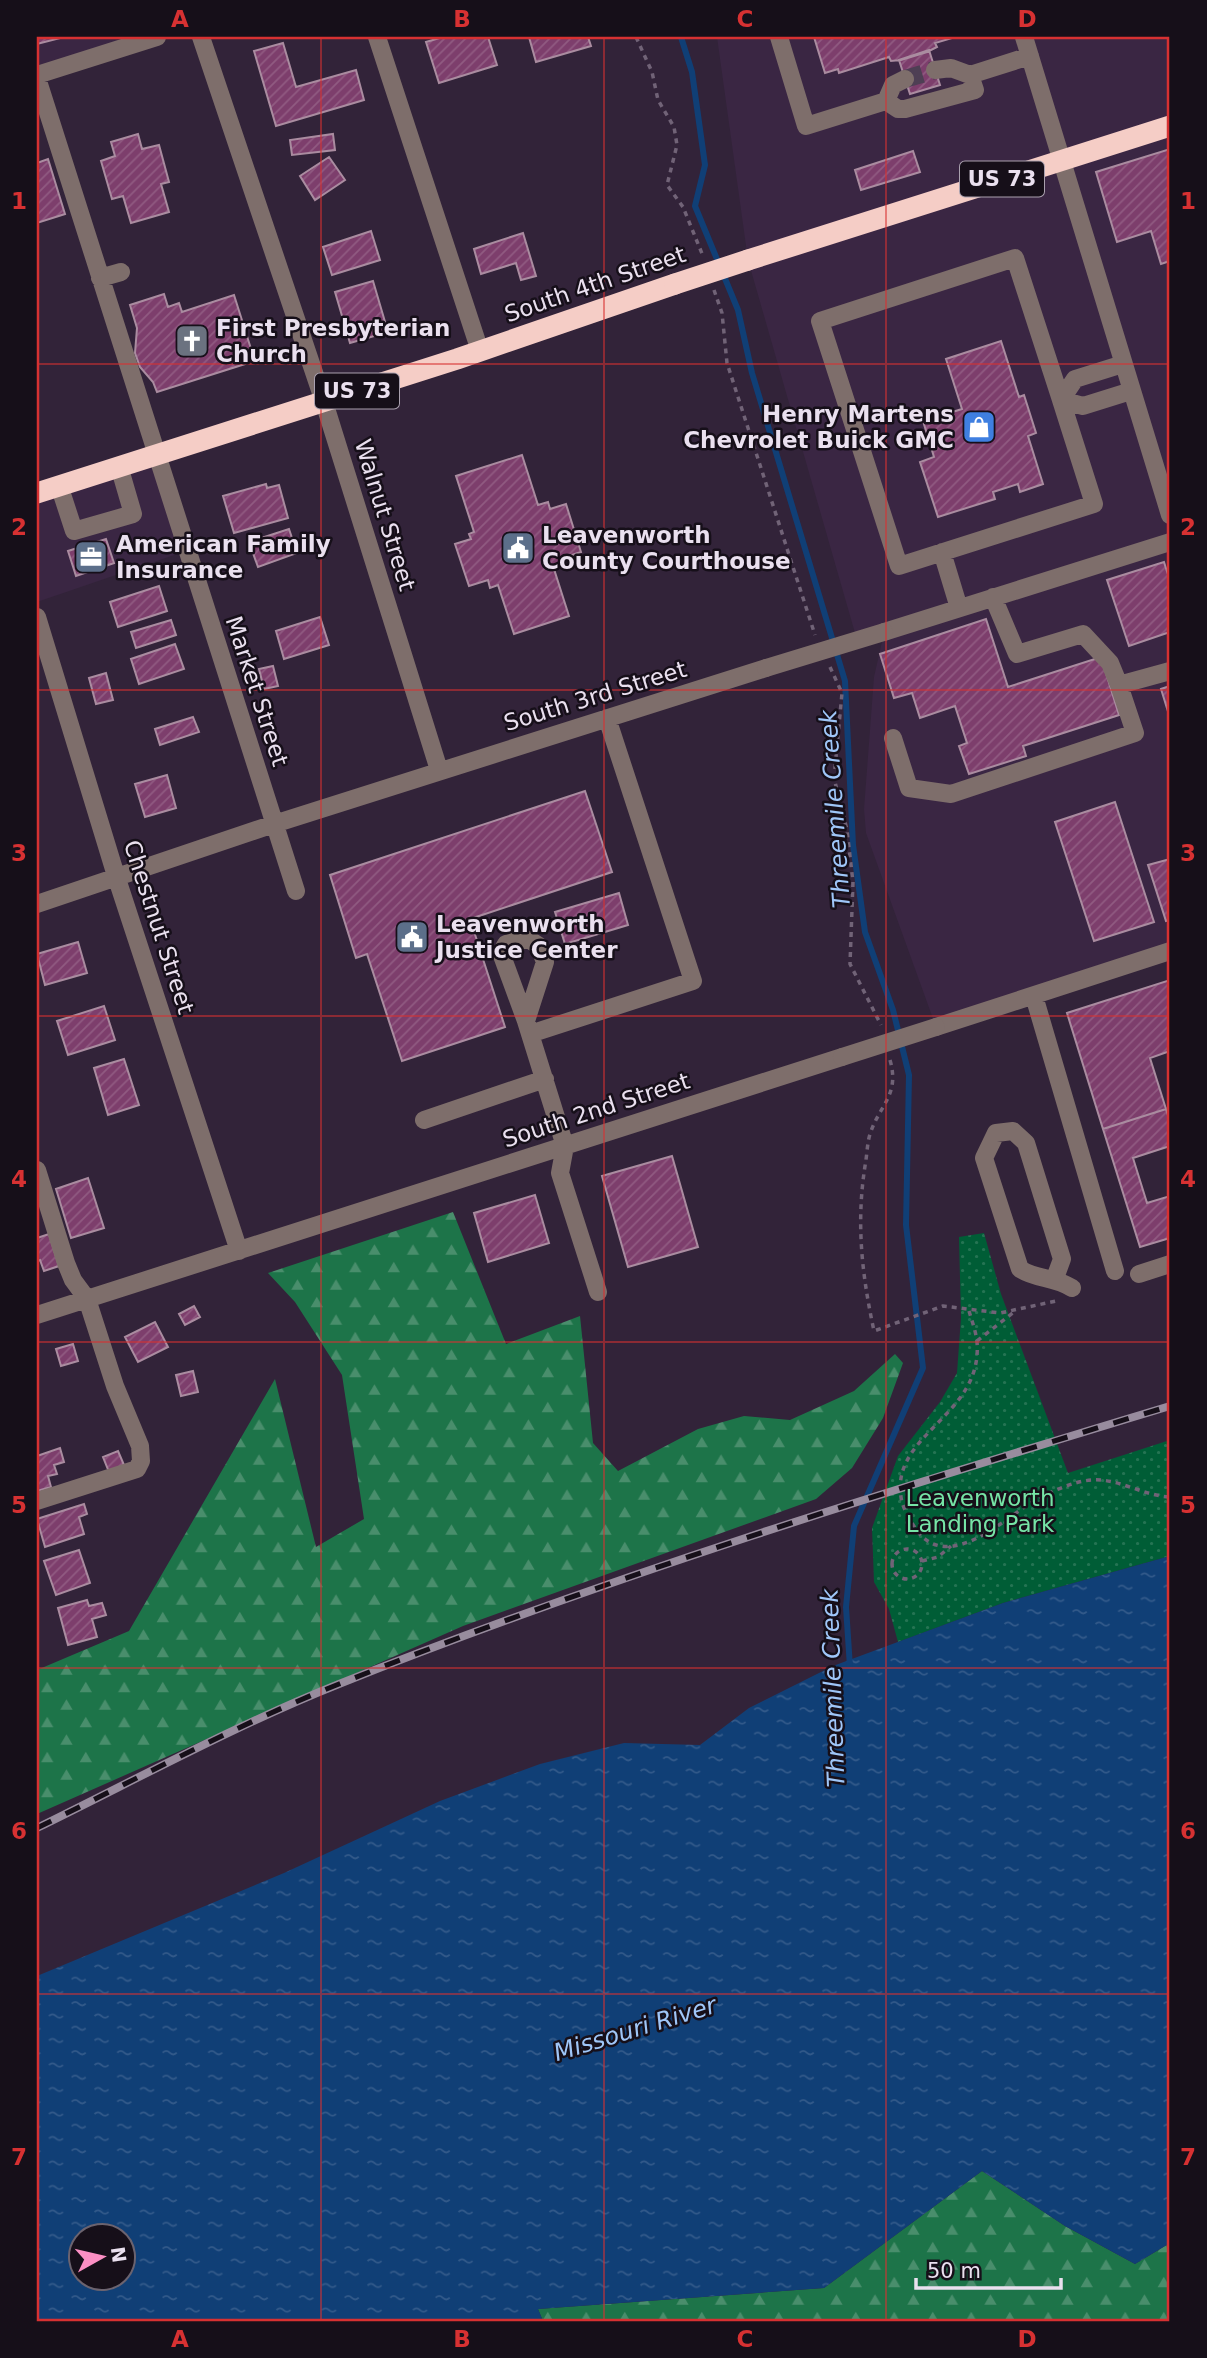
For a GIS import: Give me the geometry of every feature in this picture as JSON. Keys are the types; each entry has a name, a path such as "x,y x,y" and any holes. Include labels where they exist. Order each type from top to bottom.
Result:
{"highway":[{"name":"South 4th Street","path":"37,493 480,351 748,260 1170,126"}],"street":[{"path":"37,76 111,44 156,37"},
{"name":"Walnut Street","path":"201,37 324,402 439,771"},
{"path":"377,37 480,351"},
{"path":"779,37 806,126 886,101 893,85 905,79"},
{"path":"1024,37 1170,515"},
{"path":"935,70 951,68 970,75 1030,56"},
{"path":"886,101 898,109 905,109 975,90 970,75"},
{"name":"Market Street","path":"37,76 296,891"},
{"path":"1015,258 1061,400 1094,504 899,566 820,321 1015,258"},
{"path":"100,278 121,271"},
{"path":"1061,400 1075,379 1123,364"},
{"path":"1061,400 1083,406 1131,391"},
{"path":"59,485 74,531 134,514 118,466"},
{"name":"South 3rd Street","path":"37,904 439,771 1170,542"},
{"path":"943,552 959,608"},
{"path":"893,738 909,788 951,793 1135,733 1110,663 1083,634 1017,654 993,597"},
{"name":"Chestnut Street","path":"37,617 117,879 239,1251"},
{"path":"1119,685 1170,671"},
{"path":"598,1292 560,1173 565,1146 528,1027 693,981 607,718"},
{"name":"South 2nd Street","path":"37,1315 1170,951"},
{"path":"1034,996 1115,1271"},
{"path":"424,1120 545,1079"},
{"path":"1055,1278 1062,1259 1026,1143 1013,1131 996,1133 984,1158 1020,1269 1031,1276 1055,1278 1068,1294"},
{"path":"37,1170 66,1263 73,1280 87,1299 102,1348 140,1446 141,1461 136,1469 111,1479 37,1501"},
{"path":"1139,1274 1170,1264"}],"path":[{"path":"636,37 652,72 658,100 674,127 677,145 667,185 683,207 695,231 707,266"},
{"path":"710,278 722,313 727,363 810,623 820,646"},
{"path":"826,658 842,693 834,778 848,830 853,882 850,964 883,1034"},
{"path":"887,1047 894,1073 892,1092 870,1135 862,1190 859,1240 863,1281 874,1331 943,1306 969,1311 1016,1311 1068,1294"},
{"path":"969,1311 977,1341 971,1383 956,1407 912,1451 898,1479 901,1502 923,1538 940,1545 964,1545 984,1537 1036,1500 1093,1480 1170,1497"},
{"path":"977,1341 1016,1311"},
{"path":"922,1561 938,1557 951,1545"},
{"path":"904,1548 919,1553 922,1561 922,1569 910,1579 895,1574 892,1567 892,1559 904,1548"}],"shaded area":[{"path":"37,37 156,37 37,75"},
{"path":"717,37 1170,37 1170,951 936,1027 866,833 864,809 874,677 884,633 857,640 748,260"},
{"path":"155,454 186,551 37,602 37,493"}],"green space":[{"path":"453,1212 506,1344 580,1316 593,1443 618,1471 698,1429 744,1416 790,1420 854,1391 895,1354 903,1363 883,1418 852,1468 816,1499 463,1626 37,1814 37,1670 129,1631 275,1379 316,1547 364,1519 342,1375 295,1302 268,1273"},
{"name":"Leavenworth Landing Park","path":"984,1233 1001,1294 1068,1473 1170,1440 1170,1556 1003,1603 898,1642 889,1609 874,1582 872,1528 898,1456 940,1402 957,1373 961,1318 959,1237"},
{"path":"982,2171 1065,2226 1135,2264 1170,2243 1170,2321 543,2321 538,2309 824,2288"}],"water":[{"name":"Missouri River","path":"1170,1556 1170,2243 1135,2264 1065,2226 982,2171 824,2288 538,2309 543,2321 37,2321 37,1976 284,1873 440,1801 540,1764 624,1743 700,1745 749,1708 833,1666 1003,1603"}],"building":[{"path":"37,37 64,37 37,44"},
{"path":"443,37 488,37 497,65 439,83 426,42"},
{"path":"529,37 588,37 591,46 536,62"},
{"path":"814,37 952,38 935,43 937,47 927,52 901,60 891,61 889,57 839,73 838,69 825,73"},
{"path":"283,43 296,87 356,70 364,100 276,126 254,51"},
{"path":"929,50 940,85 910,94 899,60"},
{"path":"138,134 142,149 159,145 169,182 161,184 169,212 131,223 123,196 112,199 101,161 115,156 111,142"},
{"path":"333,134 335,150 292,155 290,140"},
{"path":"1170,149 1170,261 1161,264 1151,231 1117,242 1096,172"},
{"path":"913,151 920,172 861,190 855,170"},
{"path":"329,157 345,180 315,200 300,176"},
{"path":"48,159 65,214 37,223 37,163"},
{"path":"371,231 380,260 332,275 323,247"},
{"path":"523,233 536,276 521,280 516,263 481,274 474,249"},
{"path":"373,281 388,332 350,343 335,292"},
{"name":"First Presbyterian Church","path":"164,294 168,307 179,303 182,312 234,295 252,352 242,355 245,364 157,392 153,382 140,367 135,353 137,328 130,305"},
{"name":"Henry Martens Chevrolet Buick GMC","path":"1001,341 1019,397 1024,395 1036,433 1028,436 1043,484 1020,492 1018,484 993,492 995,499 938,517 920,462 934,457 923,421 962,409 946,359"},
{"name":"Leavenworth County Courthouse","path":"522,455 538,505 548,502 550,509 566,504 581,552 563,558 565,565 554,569 569,616 514,634 498,585 490,588 488,580 469,586 455,544 471,539 469,534 474,532 456,476"},
{"path":"266,484 267,488 279,485 288,518 234,533 223,496"},
{"path":"289,529 297,553 258,567 249,542"},
{"name":"American Family Insurance","path":"106,539 114,563 76,576 68,551"},
{"path":"1164,562 1170,581 1170,632 1129,646 1107,580"},
{"path":"159,586 167,611 118,627 110,602"},
{"path":"320,617 329,645 284,659 276,631"},
{"path":"986,619 1008,687 1101,657 1119,715 1023,746 1026,756 969,774 959,746 967,743 955,706 920,718 912,693 894,698 880,654"},
{"path":"171,620 176,635 136,648 131,632"},
{"path":"175,644 184,669 139,684 131,659"},
{"path":"273,666 278,686 264,689 259,669"},
{"path":"106,673 113,700 96,704 89,678"},
{"path":"1170,686 1170,718 1161,689"},
{"path":"193,717 199,732 160,745 155,729"},
{"path":"167,775 176,808 145,817 135,784"},
{"name":"Leavenworth Justice Center","path":"585,791 612,872 470,919 505,1027 402,1061 367,954 356,958 330,875"},
{"path":"1115,802 1154,922 1094,941 1055,822"},
{"path":"1170,859 1170,920 1166,921 1148,865"},
{"path":"619,893 628,925 565,944 555,912"},
{"path":"78,942 87,973 45,985 37,954"},
{"path":"1170,980 1170,1051 1150,1058 1166,1109 1103,1129 1067,1013"},
{"path":"104,1006 115,1040 68,1055 57,1021"},
{"path":"124,1059 139,1105 108,1115 94,1068"},
{"path":"1166,1109 1170,1122 1170,1146 1133,1158 1147,1203 1170,1196 1170,1238 1140,1247 1103,1129"},
{"path":"672,1156 698,1247 628,1267 602,1176"},
{"path":"88,1178 104,1228 71,1238 56,1189"},
{"path":"535,1195 549,1243 488,1262 474,1213"},
{"path":"49,1234 59,1266 44,1271 40,1260 37,1261 37,1238"},
{"path":"194,1306 200,1317 185,1325 179,1314"},
{"path":"155,1322 168,1347 138,1362 125,1337"},
{"path":"73,1344 78,1361 61,1366 56,1349"},
{"path":"193,1371 198,1392 181,1396 176,1375"},
{"path":"60,1448 64,1462 54,1465 57,1474 48,1476 51,1487 37,1491 37,1456"},
{"path":"118,1451 124,1465 109,1472 103,1457"},
{"path":"84,1504 87,1514 79,1517 84,1534 45,1547 37,1519"},
{"path":"79,1550 90,1583 56,1595 44,1561"},
{"path":"87,1600 89,1606 102,1603 106,1615 92,1619 97,1637 68,1645 58,1608"}],"waterway":[{"name":"Threemile Creek","path":"681,37 692,72 705,165 695,206 738,310 752,373 845,681 853,845 865,932 893,1010 909,1075 906,1225 923,1368 854,1526 846,1607 850,1667"}],"tunnel":[{"path":"905,79 935,70"}],"railway":[{"path":"37,1828 262,1717 441,1644 752,1536 1170,1406"}],"place":[{"name":"First Presbyterian Church","path":"192,341"},
{"name":"Henry Martens Chevrolet Buick GMC","path":"979,427"},
{"name":"Leavenworth County Courthouse","path":"518,548"},
{"name":"American Family Insurance","path":"91,557"},
{"name":"Leavenworth Justice Center","path":"412,937"}]}
